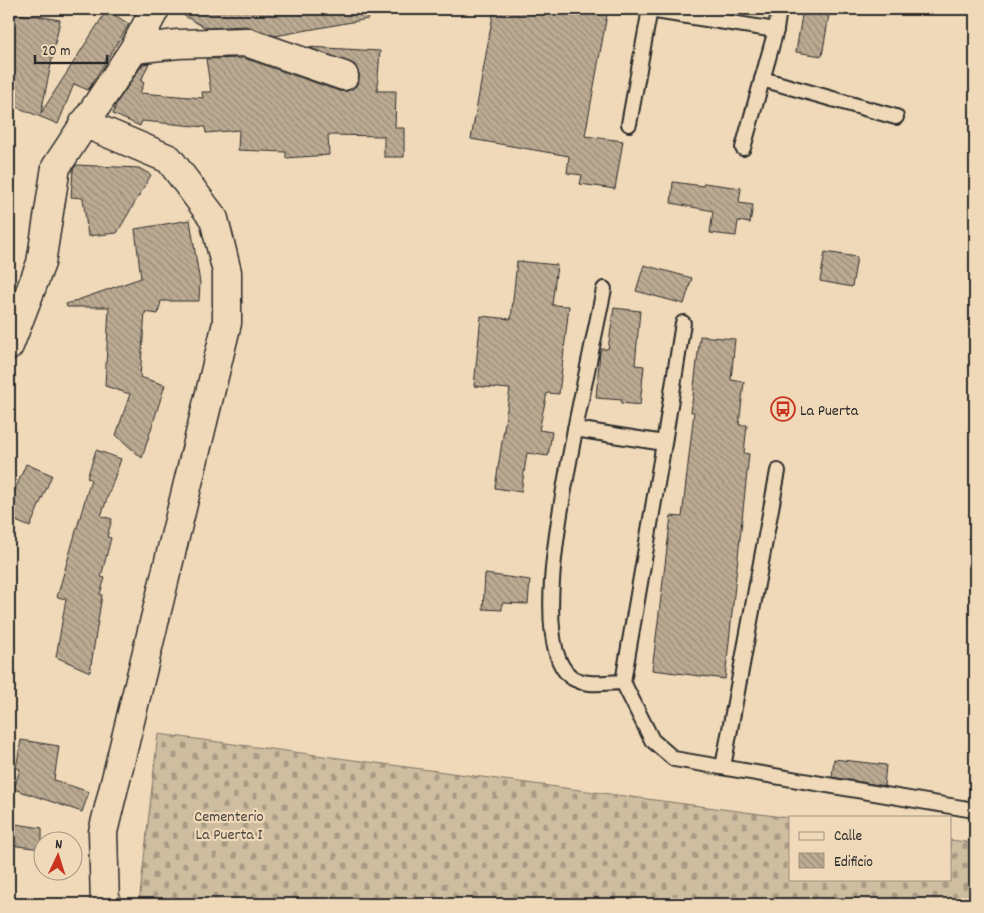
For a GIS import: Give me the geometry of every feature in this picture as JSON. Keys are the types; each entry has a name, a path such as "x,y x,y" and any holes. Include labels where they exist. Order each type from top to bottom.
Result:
{"street":[{"path":"9,346 41,263 56,167 134,49 155,9"},
{"path":"134,49 178,44 246,42 344,76"},
{"path":"84,123 168,158 214,219 227,272 227,323 103,832 105,904"}],"lane":[{"path":"628,124 650,9 776,30"},
{"path":"744,148 780,9"},
{"path":"762,79 896,117"},
{"path":"604,289 575,429 551,585 551,626 561,664 571,676 586,683 623,682"},
{"path":"683,323 623,682 652,740 674,759 968,809"},
{"path":"575,429 664,443"},
{"path":"724,767 778,471"}],"green space":[{"name":"Cementerio La Puerta I","path":"158,734 789,818 789,880 952,880 952,840 975,843 975,904 139,904"}],"building":[{"path":"172,9 367,9 368,19 275,36 246,26 206,28"},
{"path":"494,9 608,9 585,136 623,141 615,189 580,184 582,175 567,173 569,156 471,139"},
{"path":"803,9 830,9 822,56 796,52"},
{"path":"107,10 129,24 88,90 74,84 58,124 9,104 9,14 60,20 41,113"},
{"path":"308,47 380,51 377,91 396,91 395,128 404,128 404,157 384,157 384,136 328,135 329,155 286,158 286,152 238,150 239,130 206,133 205,127 142,121 140,126 113,114 116,104 143,64 149,63 141,81 144,83 140,93 203,98 202,92 211,92 206,59 244,58 339,91 347,91 355,87 359,81 359,74 355,65"},
{"path":"76,165 139,168 151,175 117,233 88,236 83,198 71,197 73,170"},
{"path":"673,182 703,186 704,183 741,188 739,203 753,205 750,223 738,221 736,236 710,233 713,211 671,203"},
{"path":"190,220 200,283 199,301 161,301 158,314 145,312 140,377 165,385 142,458 116,435 130,394 105,386 109,307 67,307 66,304 141,278 135,229"},
{"path":"825,252 857,257 852,287 820,281"},
{"path":"517,261 557,265 552,305 569,306 559,394 547,393 539,430 552,432 548,456 527,453 521,492 495,488 510,389 474,386 481,316 511,319"},
{"path":"644,265 692,278 684,304 636,291"},
{"path":"614,308 640,311 635,365 644,366 640,405 621,403 622,400 596,398 600,351 601,349 608,349"},
{"path":"700,336 735,339 731,380 744,382 739,425 747,425 744,453 749,454 725,679 652,670 671,516 682,517 694,412 691,412"},
{"path":"96,450 121,459 101,516 112,519 107,537 111,538 101,577 105,578 100,594 102,595 90,672 56,657 66,599 57,597 91,479 87,478"},
{"path":"26,464 52,475 30,527 9,518 9,504"},
{"path":"485,574 530,580 528,604 502,603 502,610 483,609"},
{"path":"21,740 59,746 54,780 89,792 82,812 14,789 20,769 16,768"},
{"path":"834,759 886,765 884,786 832,777"},
{"path":"9,823 42,828 42,830 32,830 32,848 9,845"}],"place":[{"name":"La Puerta","path":"783,409"}]}
